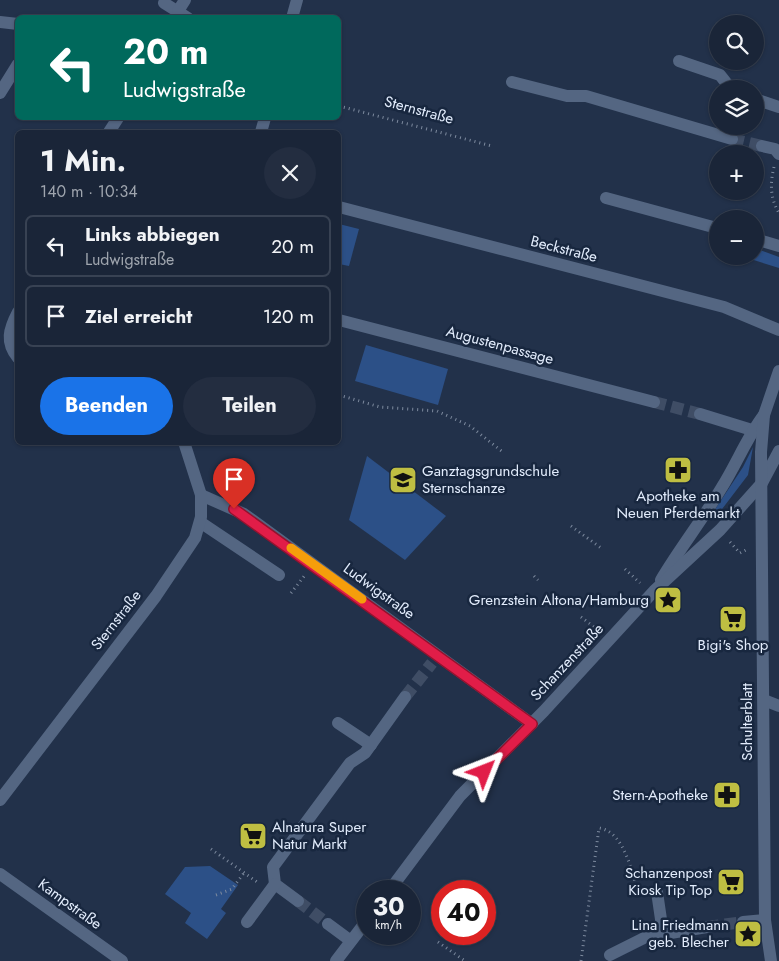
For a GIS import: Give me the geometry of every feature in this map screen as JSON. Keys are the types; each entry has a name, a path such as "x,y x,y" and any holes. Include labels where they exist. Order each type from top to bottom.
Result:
{"street":[{"path":"293,15 297,0"},
{"path":"164,3 183,10"},
{"path":"0,22 15,24"},
{"path":"679,61 720,75 724,80"},
{"path":"0,93 15,69"},
{"path":"512,82 567,96 586,96 732,138"},
{"path":"764,102 779,107"},
{"path":"764,146 775,149 778,153"},
{"path":"606,198 709,226"},
{"name":"Beckstraße","path":"341,208 724,307 779,330"},
{"path":"764,242 779,246"},
{"path":"15,318 8,333 10,347 15,354"},
{"name":"Augustenpassage","path":"341,321 654,402"},
{"path":"764,414 779,371"},
{"path":"700,414 752,430"},
{"name":"Schanzenstraße","path":"652,593 681,546 720,490 752,430 764,414"},
{"name":"Schulterblatt","path":"764,414 761,452 765,920 771,961"},
{"name":"Sternstraße","path":"0,800 156,596 190,545 200,522 201,495 185,445"},
{"name":"Schanzenstraße","path":"397,880 460,796 532,724 652,593 720,530 762,483 778,455"},
{"name":"Ludwigstraße","path":"201,495 244,514 435,658 532,724"},
{"path":"200,522 279,575"},
{"path":"247,922 272,887 273,867 350,763 365,753 405,697"},
{"path":"764,700 779,706"},
{"path":"338,723 371,745"},
{"name":"Kampstraße","path":"0,874 122,961"},
{"path":"272,887 298,901"},
{"path":"657,892 663,933"},
{"path":"743,922 765,920"},
{"path":"328,924 351,941"},
{"path":"610,955 631,943 663,933 707,927"},
{"path":"336,961 356,935"}],"path":[{"name":"Sternstraße","path":"341,107 492,146"},
{"path":"778,153 771,182 774,204 779,213"},
{"path":"341,396 380,406 437,411 470,426 504,453"},
{"path":"571,526 601,548"},
{"path":"726,538 740,553 748,550"},
{"path":"625,569 652,593"},
{"path":"534,576 538,580"},
{"path":"581,961 599,828 606,829 616,836 642,902"},
{"path":"212,849 244,873 272,887"},
{"path":"216,895 232,889 244,873"},
{"path":"442,945 465,961"}],"shaded area":[{"path":"341,224 359,229 349,266 341,264"},
{"path":"764,251 779,257 779,268 764,263"},
{"path":"366,345 448,369 438,405 355,381"},
{"path":"753,447 748,475 716,517 714,517 712,514 743,467"},
{"path":"367,456 446,516 405,560 349,520"},
{"path":"210,866 238,885 221,909 226,913 207,939 185,923 191,913 165,894 185,867"}],"tunnel":[{"path":"732,139 758,145"},
{"path":"654,402 700,414"},
{"path":"405,697 432,663"},
{"path":"298,901 328,924"},
{"path":"707,927 743,922"}],"slow traffic":[{"path":"291,548 362,599"}],"place":[{"name":"Apotheke am Neuen Pferdemarkt","path":"678,470"},
{"name":"Ganztagsgrundschule Sternschanze","path":"403,480"},
{"name":"Grenzstein Altona/Hamburg","path":"668,600"},
{"name":"Bigi's Shop","path":"733,619"},
{"name":"Stern-Apotheke","path":"727,795"},
{"name":"Alnatura Super Natur Markt","path":"253,836"},
{"name":"Schanzenpost Kiosk Tip Top","path":"731,882"},
{"name":"Lina Friedmann geb. Blecher","path":"748,934"}],"route":[{"path":"234,509 244,514 305,558 532,724 484,772"}]}
